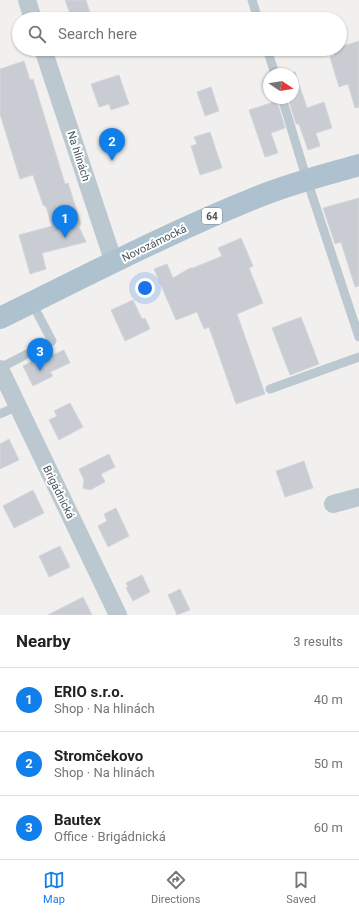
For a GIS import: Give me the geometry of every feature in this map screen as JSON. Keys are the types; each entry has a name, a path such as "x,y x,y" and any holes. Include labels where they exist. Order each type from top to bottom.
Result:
{"main road":[{"name":"Novozámocká","path":"0,318 208,218 256,197 359,165"}],"street":[{"path":"27,0 31,12"},
{"name":"Na hlinách","path":"45,56 114,263"},
{"name":"Brigádnická","path":"0,368 118,615"},
{"path":"334,504 359,497"}],"lane":[{"path":"252,0 256,12"},
{"path":"269,56 273,68"},
{"path":"284,104 307,180 359,337"},
{"path":"0,368 52,341 32,303"},
{"path":"270,389 359,357"},
{"path":"0,414 18,406"}],"building":[{"path":"65,0 86,0 90,12 69,12"},
{"path":"359,41 359,107 355,108 348,84 339,87 330,57 347,56 347,45"},
{"path":"24,61 30,80 33,79 65,184 68,183 81,224 79,227 86,242 42,253 46,269 30,274 19,235 52,226 33,175 20,179 0,114 0,69"},
{"path":"119,75 129,104 111,110 109,104 99,107 91,84"},
{"path":"299,84 307,108 324,102 332,128 316,133 320,146 308,150 299,124 296,124 290,104 299,104"},
{"path":"211,87 219,111 205,116 197,92"},
{"path":"268,104 278,104 285,128 271,133 278,153 265,157 249,110"},
{"path":"210,132 222,168 200,175 191,146 197,144 194,137"},
{"path":"359,198 359,286 355,287 341,242 335,244 323,208"},
{"path":"241,238 253,266 249,268 263,303 237,314 265,394 236,404 209,327 204,329 197,312 176,320 154,269 167,264 173,278 190,268 222,256 218,248"},
{"path":"133,300 142,319 145,318 150,329 125,341 111,310"},
{"path":"301,317 319,364 290,375 272,328"},
{"path":"64,350 70,363 50,372 53,376 33,386 23,366 42,356 44,359"},
{"path":"70,403 83,427 59,440 49,420 57,416 54,411"},
{"path":"9,439 19,460 0,469 0,444"},
{"path":"109,454 115,467 101,474 105,482 90,490 83,488 84,480 79,469"},
{"path":"304,461 313,488 285,497 276,471"},
{"path":"33,490 44,513 14,528 3,506"},
{"path":"116,508 129,536 108,547 98,526 107,521 104,514"},
{"path":"60,546 70,567 49,577 39,556"},
{"path":"142,575 150,592 133,601 126,588 128,587 126,583"},
{"path":"180,589 190,610 177,615 168,595"},
{"path":"83,597 92,615 48,615"}],"place":[{"name":"Stromčekovo","path":"112,161"},
{"name":"ERIO s.r.o.","path":"65,238"},
{"name":"Bautex","path":"40,371"}]}
